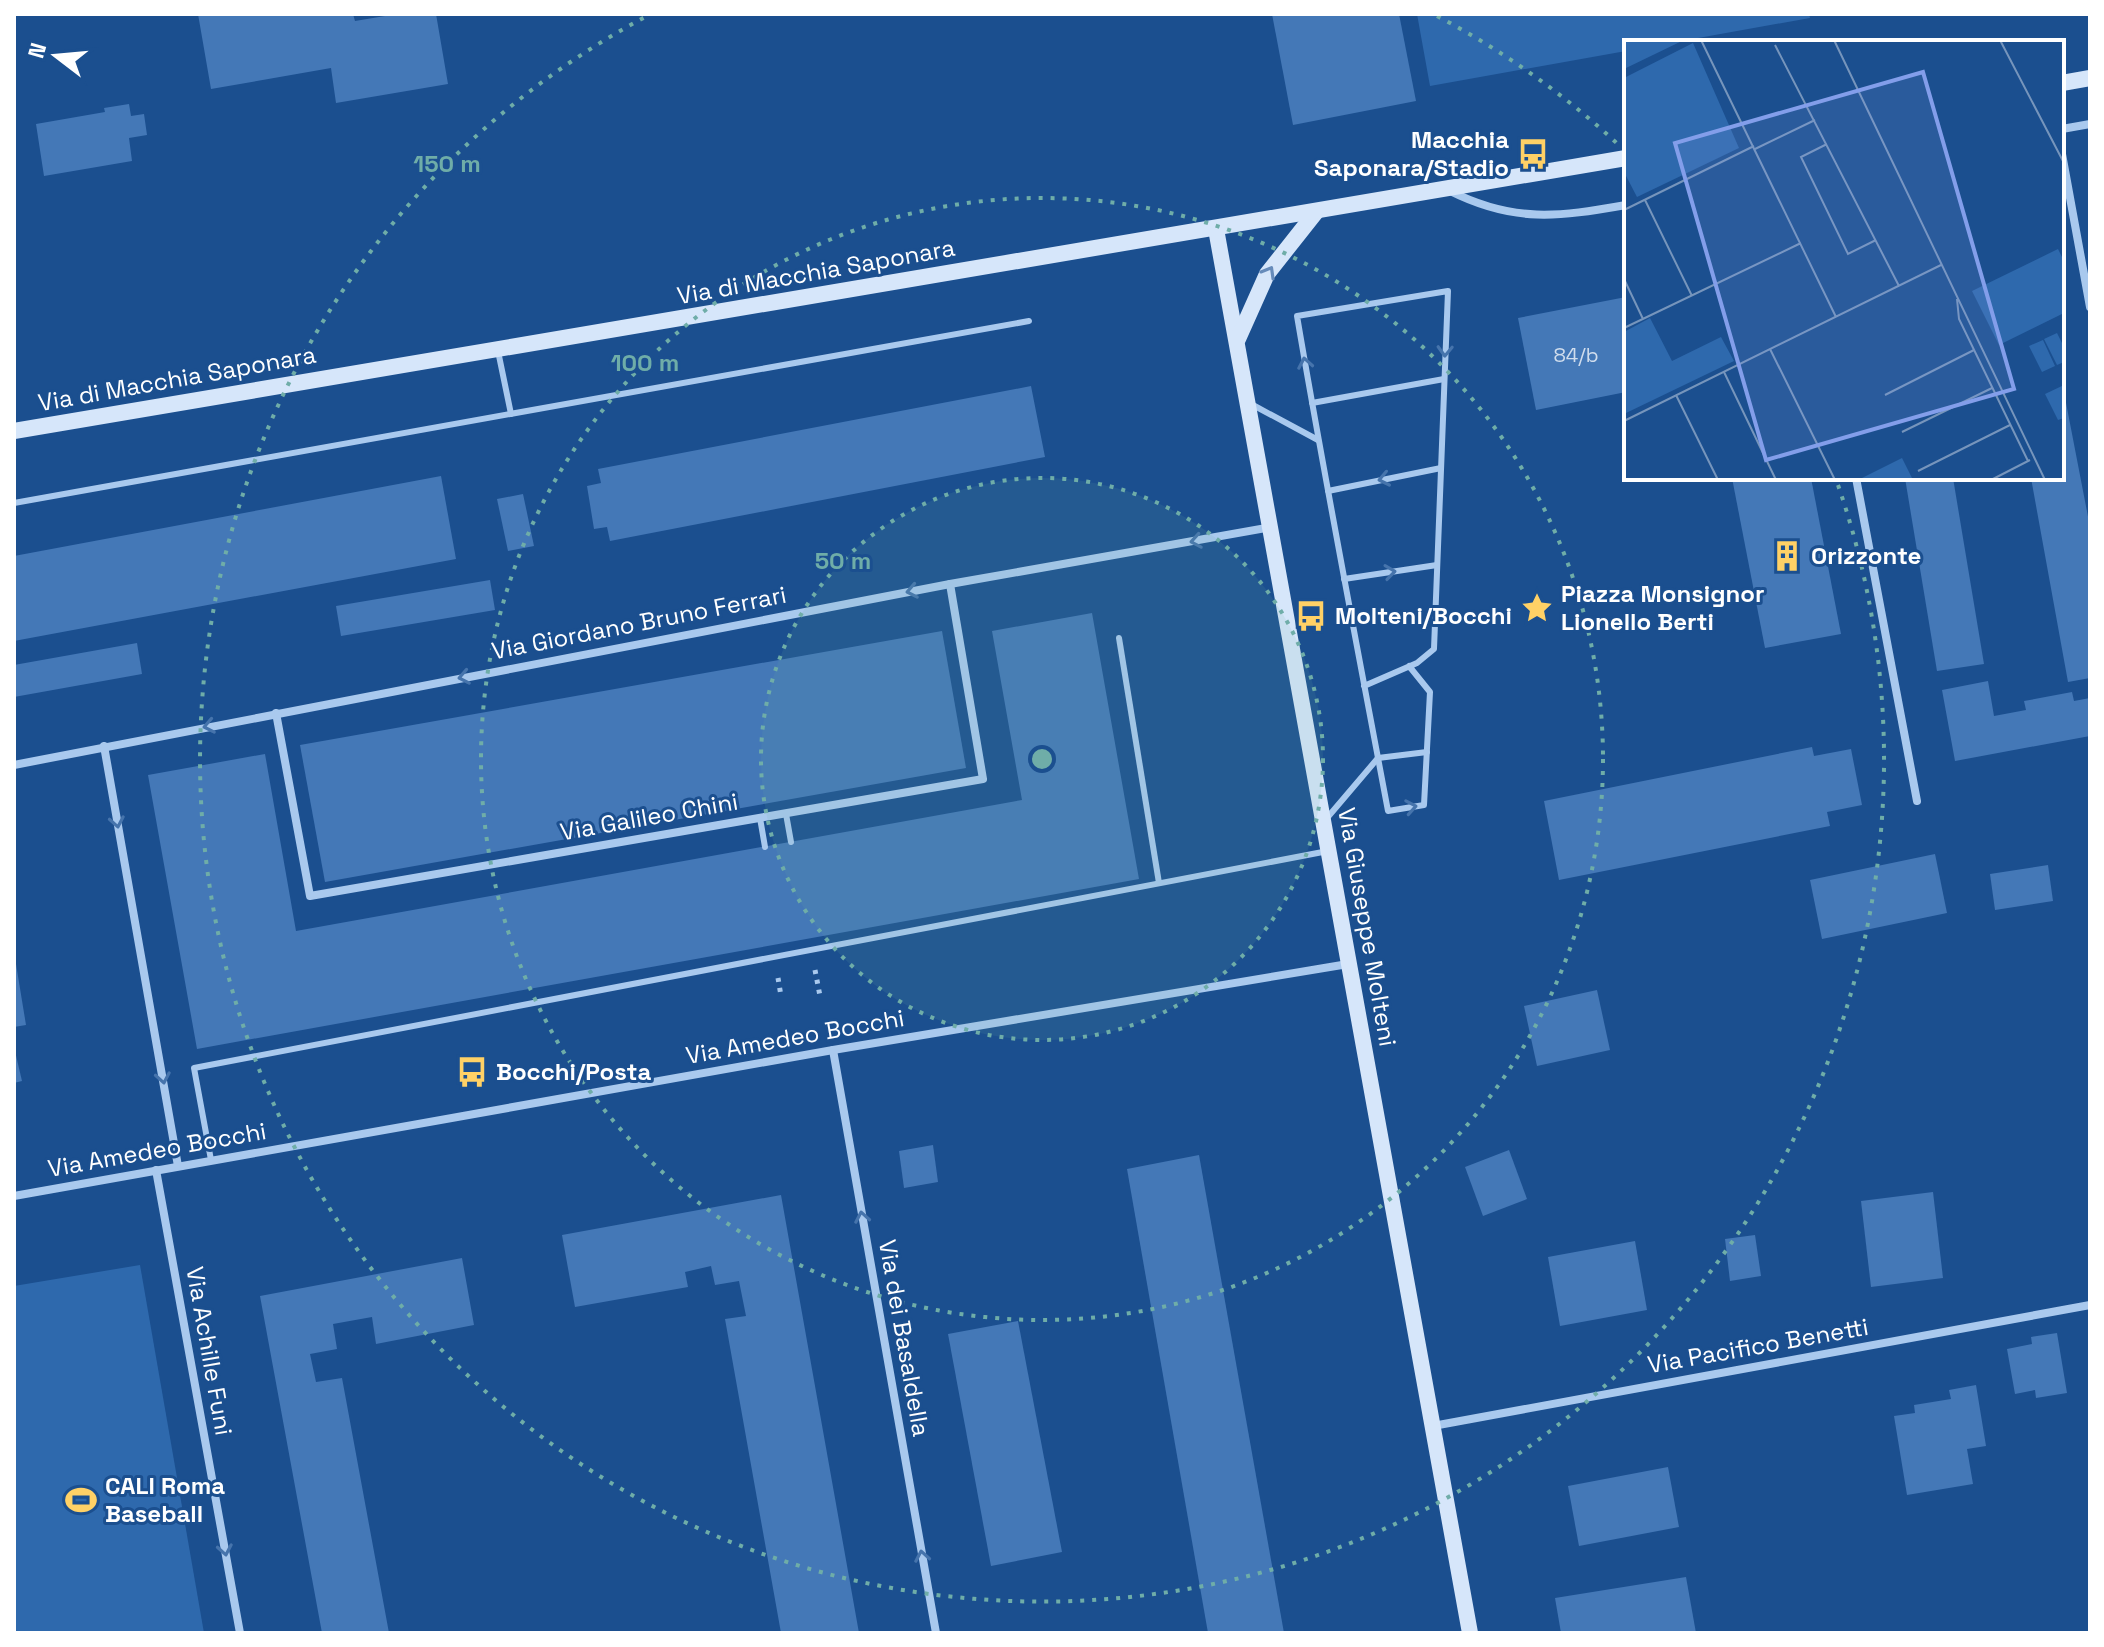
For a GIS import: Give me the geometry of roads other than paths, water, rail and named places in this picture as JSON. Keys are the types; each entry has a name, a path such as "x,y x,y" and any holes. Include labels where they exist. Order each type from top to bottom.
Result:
{"street":[{"path":"2064,83 2090,78"},
{"path":"2064,129 2090,124"},
{"name":"Via di Macchia Saponara","path":"14,431 1624,158"},
{"path":"2064,165 2090,307"},
{"path":"1446,189 1485,207 1524,215 1576,214 1624,205"},
{"path":"1237,341 1267,274 1316,212"},
{"name":"Via Giuseppe Molteni","path":"1216,229 1273,527 1348,964 1470,1633"},
{"path":"1856,480 1917,801"},
{"name":"Via Giordano Bruno Ferrari","path":"14,765 950,584 1273,527"},
{"name":"Via Galileo Chini","path":"276,713 310,896 983,779 950,584"},
{"path":"104,746 178,1166"},
{"name":"Via Amedeo Bocchi","path":"14,1196 833,1050 1348,964"},
{"name":"Via dei Basaldella","path":"833,1050 936,1633"},
{"name":"Via Achille Funi","path":"156,1170 240,1633"},
{"name":"Via Pacifico Benetti","path":"1433,1426 2090,1305"}],"lane":[{"path":"1364,686 1409,666 1434,649 1448,291 1297,316 1318,440 1364,686 1388,811 1424,805 1430,692 1409,666"},
{"path":"14,503 1029,321"},
{"path":"498,349 511,414"},
{"path":"1312,403 1444,379"},
{"path":"1249,403 1318,440"},
{"path":"1328,491 1441,468"},
{"path":"1344,579 1437,565"},
{"path":"1119,638 1159,883"},
{"path":"1324,822 1378,758 1427,752"},
{"path":"786,814 791,842"},
{"path":"760,818 765,847"},
{"path":"211,1160 194,1068 1329,851"},
{"path":"807,939 809,950"},
{"path":"781,944 783,955"}],"place":[{"name":"Macchia Saponara/Stadio","path":"1533,154"},
{"name":"Orizzonte","path":"1787,556"},
{"name":"Piazza Monsignor Lionello Berti","path":"1537,608"},
{"name":"Molteni/Bocchi","path":"1311,616"},
{"name":"Bocchi/Posta","path":"472,1072"},
{"name":"CALI Roma Baseball","path":"81,1500"}]}
